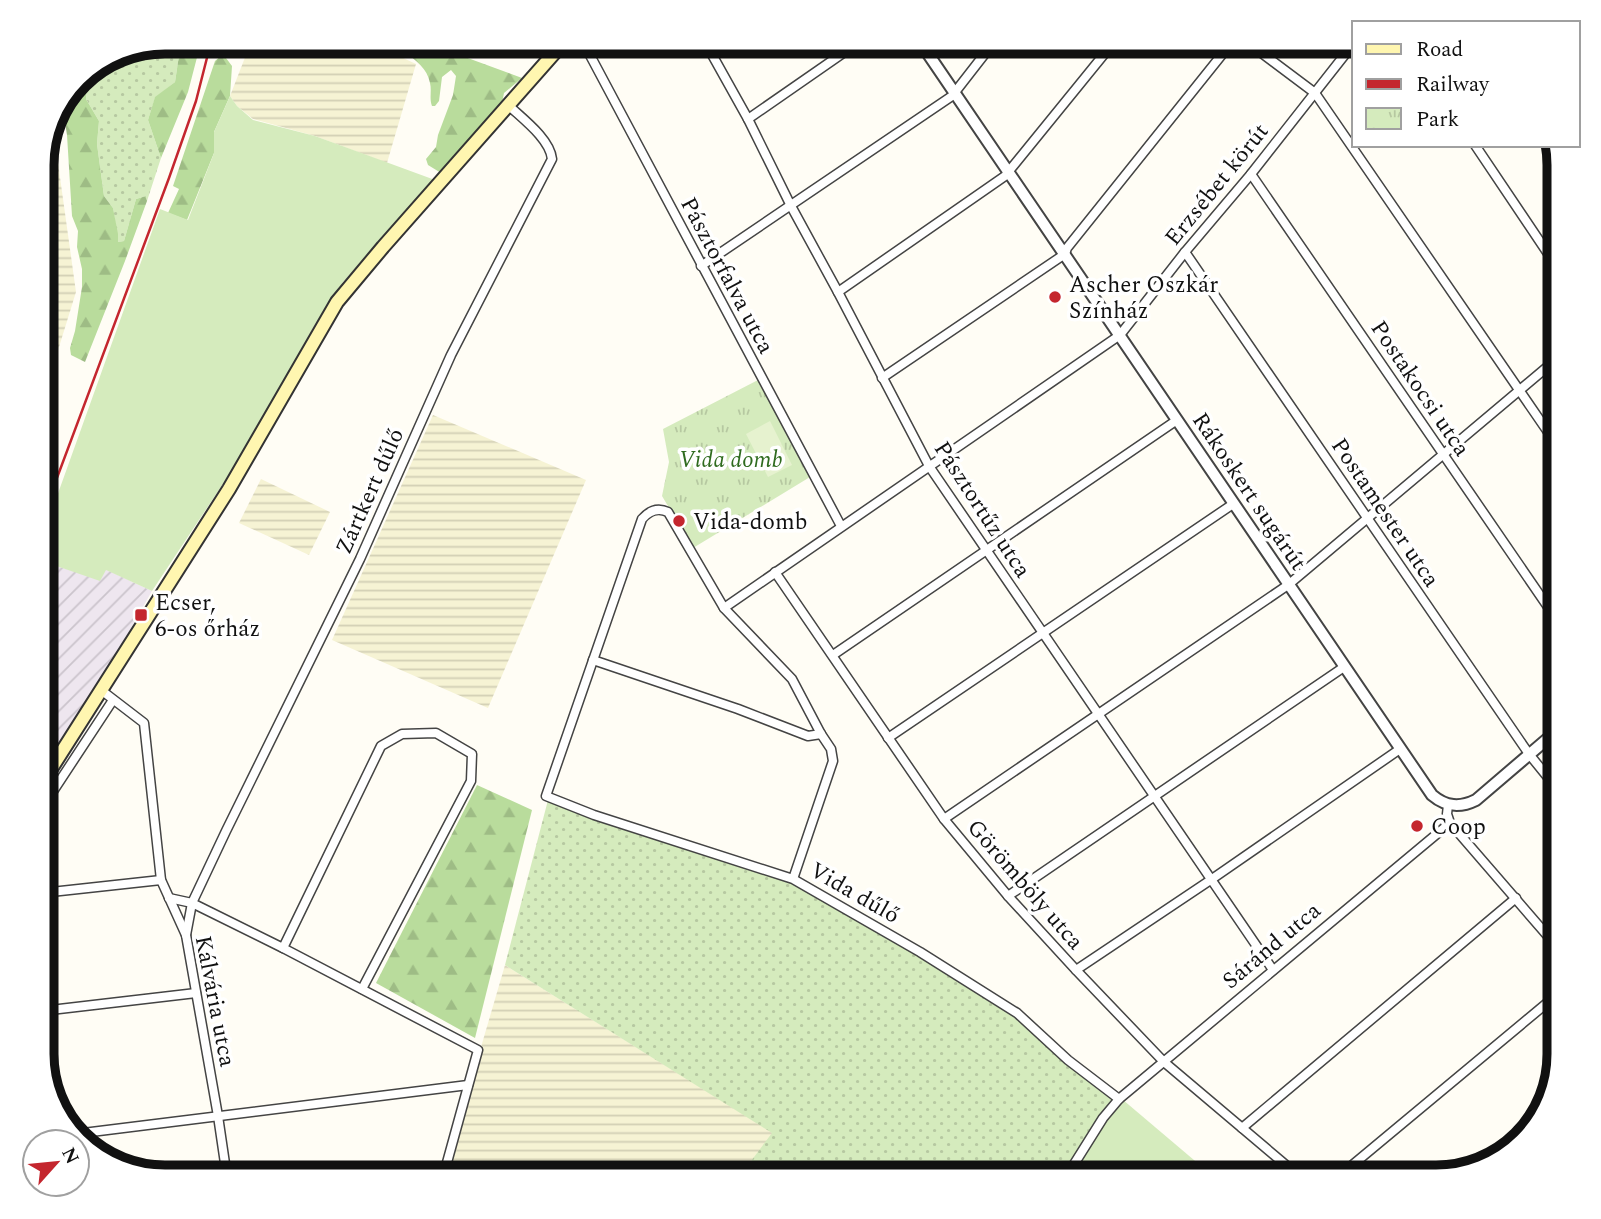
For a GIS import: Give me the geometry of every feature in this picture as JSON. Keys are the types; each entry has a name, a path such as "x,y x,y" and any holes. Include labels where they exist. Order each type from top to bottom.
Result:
{"main road":[{"path":"54,764 229,489 337,302 554,54"}],"street":[{"name":"Pásztorfalva utca","path":"589,54 841,526"},
{"name":"Pásztortűz utca","path":"712,54 929,467 1273,970"},
{"path":"748,119 842,54"},
{"name":"Rákoskert sugárút","path":"928,54 1400,749 1432,795 1448,805"},
{"path":"701,266 952,96 984,54"},
{"path":"838,292 1009,172 1104,54"},
{"path":"882,378 1065,254 1067,248 1222,54"},
{"path":"1263,54 1315,93 1352,147"},
{"name":"Erzsébet körút","path":"724,608 1120,335 1345,54"},
{"name":"Zártkert dűlő","path":"192,903 360,559 451,355 552,159 551,150 536,131 508,106"},
{"path":"1352,147 1547,430"},
{"path":"1476,147 1547,252"},
{"name":"Postakocsi utca","path":"1251,174 1547,606"},
{"name":"Postamester utca","path":"1185,252 1366,519 1547,776"},
{"path":"944,819 1289,585 1547,367"},
{"path":"834,655 1177,420"},
{"path":"888,738 1233,503"},
{"name":"Vida dűlő","path":"593,660 642,519 647,514 662,509 668,512 724,608 792,679 831,749 833,761 793,879 920,952 1017,1013 1068,1060 1119,1098"},
{"name":"Görömböly utca","path":"775,572 944,819 1008,896 1164,1062 1286,1165"},
{"path":"793,879 594,815 546,796 593,660 738,709 808,736 821,734"},
{"path":"1008,896 1344,667"},
{"name":"Kálvária utca","path":"101,690 144,723 161,880 186,935 225,1165"},
{"path":"54,790 113,700"},
{"path":"283,947 381,746 402,734 436,733 472,754 471,781 362,989"},
{"path":"1547,739 1476,800 1463,805 1448,805 1447,814 1450,822 1547,935"},
{"path":"1076,970 1400,749"},
{"name":"Sáránd utca","path":"1074,1165 1119,1098 1450,822"},
{"path":"54,892 161,880"},
{"path":"169,898 192,903 283,947 478,1050 446,1165"},
{"path":"1242,1128 1516,898"},
{"path":"186,935 192,903"},
{"path":"54,1010 196,992"},
{"path":"1352,1165 1547,1003"},
{"path":"91,1132 468,1085"}],"shaded area":[{"path":"246,54 396,54 416,64 387,163 315,136 253,119 237,106 230,96"},
{"path":"56,148 76,292 54,363"},
{"path":"433,415 586,480 488,708 332,640"},
{"path":"261,479 330,512 309,555 239,523"},
{"path":"54,565 100,580 105,569 152,591 102,679 54,755"},
{"path":"505,965 773,1133 748,1165 447,1165"}],"green space":[{"path":"179,54 175,82 155,98 148,120 161,158 147,201 146,196 136,199 124,241 118,242 113,208 104,196 97,144 99,121 86,99 87,88 110,69 144,56"},
{"path":"179,54 198,54 188,92 161,158 148,120 155,97 175,82"},
{"path":"223,54 232,66 230,96 214,132 214,153 187,220 168,213 179,189 173,186 215,61"},
{"path":"407,54 457,54 522,78 504,93 502,103 441,173 428,165 426,159 436,147 453,95 456,76 451,70 442,77 439,101 432,106 429,78"},
{"path":"87,88 86,99 99,121 97,144 104,196 113,208 118,242 124,241 136,199 146,196 147,201 85,362 71,355 70,348 82,287 82,269 77,247 78,231 72,216 66,116"},
{"path":"230,96 253,120 315,136 435,180 343,282 313,328 248,446 152,591 106,570 100,581 54,565 54,505 160,209 188,220 214,153 214,132"},
{"name":"Vida domb","path":"758,380 810,477 693,548 662,496 669,462 663,429"},
{"path":"770,421 792,465 768,477 746,434"},
{"path":"477,785 532,810 475,1038 376,983"},
{"path":"548,800 786,880 920,952 1016,1018 1112,1099 1071,1165 748,1165 772,1133 505,965"},
{"path":"1116,1094 1200,1165 1070,1165"}],"railway":[{"path":"54,486 169,178 196,101 208,54"}],"place":[{"name":"Ascher Oszkár Színház","path":"1055,297"},
{"name":"Vida-domb","path":"679,521"},
{"name":"Ecser, 6-os őrház","path":"141,615"},
{"name":"Coop","path":"1417,826"}]}
